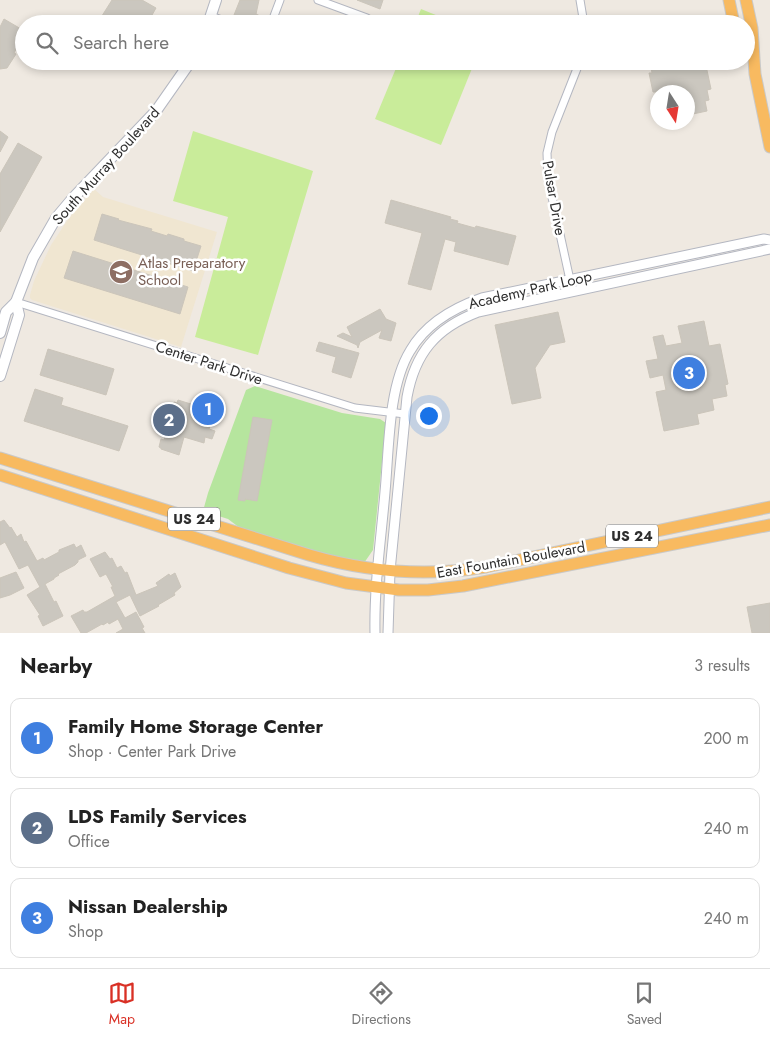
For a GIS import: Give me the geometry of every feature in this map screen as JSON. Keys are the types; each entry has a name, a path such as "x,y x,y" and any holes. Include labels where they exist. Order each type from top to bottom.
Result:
{"highway":[{"path":"729,0 732,15"},
{"path":"746,0 749,15"},
{"path":"753,70 755,74"},
{"path":"755,70 770,147"},
{"name":"East Fountain Boulevard","path":"0,458 309,555 349,566 390,571 423,573 466,570 770,507"},
{"name":"East Fountain Boulevard","path":"0,475 289,568 346,583 390,589 428,590 463,586 770,525"}],"main road":[{"path":"212,15 216,0"},
{"name":"South Murray Boulevard","path":"0,333 6,312 16,302 33,258 56,218 156,111 186,70"},
{"name":"South Murray Boulevard","path":"0,376 19,316 16,302"}],"street":[{"path":"274,15 280,0"},
{"path":"318,0 358,15"},
{"path":"580,0 582,15"},
{"name":"Pulsar Drive","path":"572,290 548,179 547,152 552,132 576,70"},
{"name":"Academy Park Loop","path":"375,633 376,588 398,380 410,350 436,321 455,308 482,298 770,240"},
{"name":"Academy Park Loop","path":"388,633 390,571 405,414 410,381 415,366 429,344 444,329 478,312 572,290 770,249"},
{"name":"Center Park Drive","path":"16,302 355,408 405,414"}],"shaded area":[{"name":"Atlas Preparatory School","path":"94,189 103,197 217,232 181,347 30,298 34,281 51,245 69,218"}],"green space":[{"path":"421,9 436,15 419,15"},
{"path":"395,70 471,70 441,145 375,119"},
{"path":"193,131 313,171 258,355 195,337 228,217 173,201"},
{"path":"255,386 342,413 380,419 386,423 373,550 364,563 352,562 240,528 228,519 203,511 246,390"}],"building":[{"path":"112,0 142,0 156,8 152,15 103,15"},
{"path":"240,0 259,0 256,14 258,15 234,15"},
{"path":"357,0 383,0 380,9"},
{"path":"4,19 15,25 15,56 7,68 0,69 0,27"},
{"path":"652,70 707,70 711,89 707,90 709,100 705,101 707,111 695,114 695,85 652,85 649,73 652,73"},
{"path":"0,131 8,137 0,152"},
{"path":"18,143 42,157 0,232 0,174"},
{"path":"391,200 451,217 450,219 458,221 457,223 516,236 508,265 454,251 456,242 445,239 431,290 408,284 422,233 385,223"},
{"path":"102,214 201,246 193,271 94,240"},
{"path":"73,251 188,287 180,314 64,278"},
{"path":"380,309 386,319 396,323 391,341 379,338 382,330 360,342 358,348 357,345 337,336 343,333 352,337 347,327"},
{"path":"558,312 565,342 550,345 535,368 541,398 512,404 495,325"},
{"path":"704,321 709,346 720,344 728,384 725,385 727,396 712,399 714,410 697,414 699,424 664,431 656,392 666,390 663,375 650,378 646,361 658,359 653,337 663,335 666,346 682,343 678,326"},
{"path":"319,342 359,353 351,378 332,372 336,357 316,351"},
{"path":"48,349 114,369 106,395 40,375"},
{"path":"35,389 63,398 61,405 128,426 119,451 24,421"},
{"path":"178,400 212,408 211,410 214,411 209,429 215,431 212,439 205,437 204,443 184,437 179,455 159,447 161,439 164,440 174,402 177,403"},
{"path":"253,417 272,420 257,501 245,499 245,501 238,500"},
{"path":"4,520 17,537 21,534 37,561 43,558 44,560 59,552 59,550 74,544 76,548 81,545 86,556 45,584 63,616 43,626 38,616 40,615 27,595 40,587 28,565 19,569 5,542 0,545 0,522"},
{"path":"105,552 110,559 112,558 117,568 121,566 125,573 127,572 136,595 158,586 156,583 169,574 170,576 175,573 181,587 174,593 175,595 140,616 130,595 116,602 125,618 136,612 145,633 116,633 123,629 118,619 109,624 108,622 102,624 86,633 81,633 71,616 83,610 87,612 115,596 111,587 113,587 106,574 100,577 90,559"},
{"path":"16,572 24,588 0,598 0,578"},
{"path":"770,603 770,633 752,633 747,607"}],"place":[{"name":"Atlas Preparatory School","path":"121,272"},
{"name":"Nissan Dealership","path":"689,373"},
{"name":"Family Home Storage Center","path":"208,409"},
{"name":"LDS Family Services","path":"169,420"}]}
